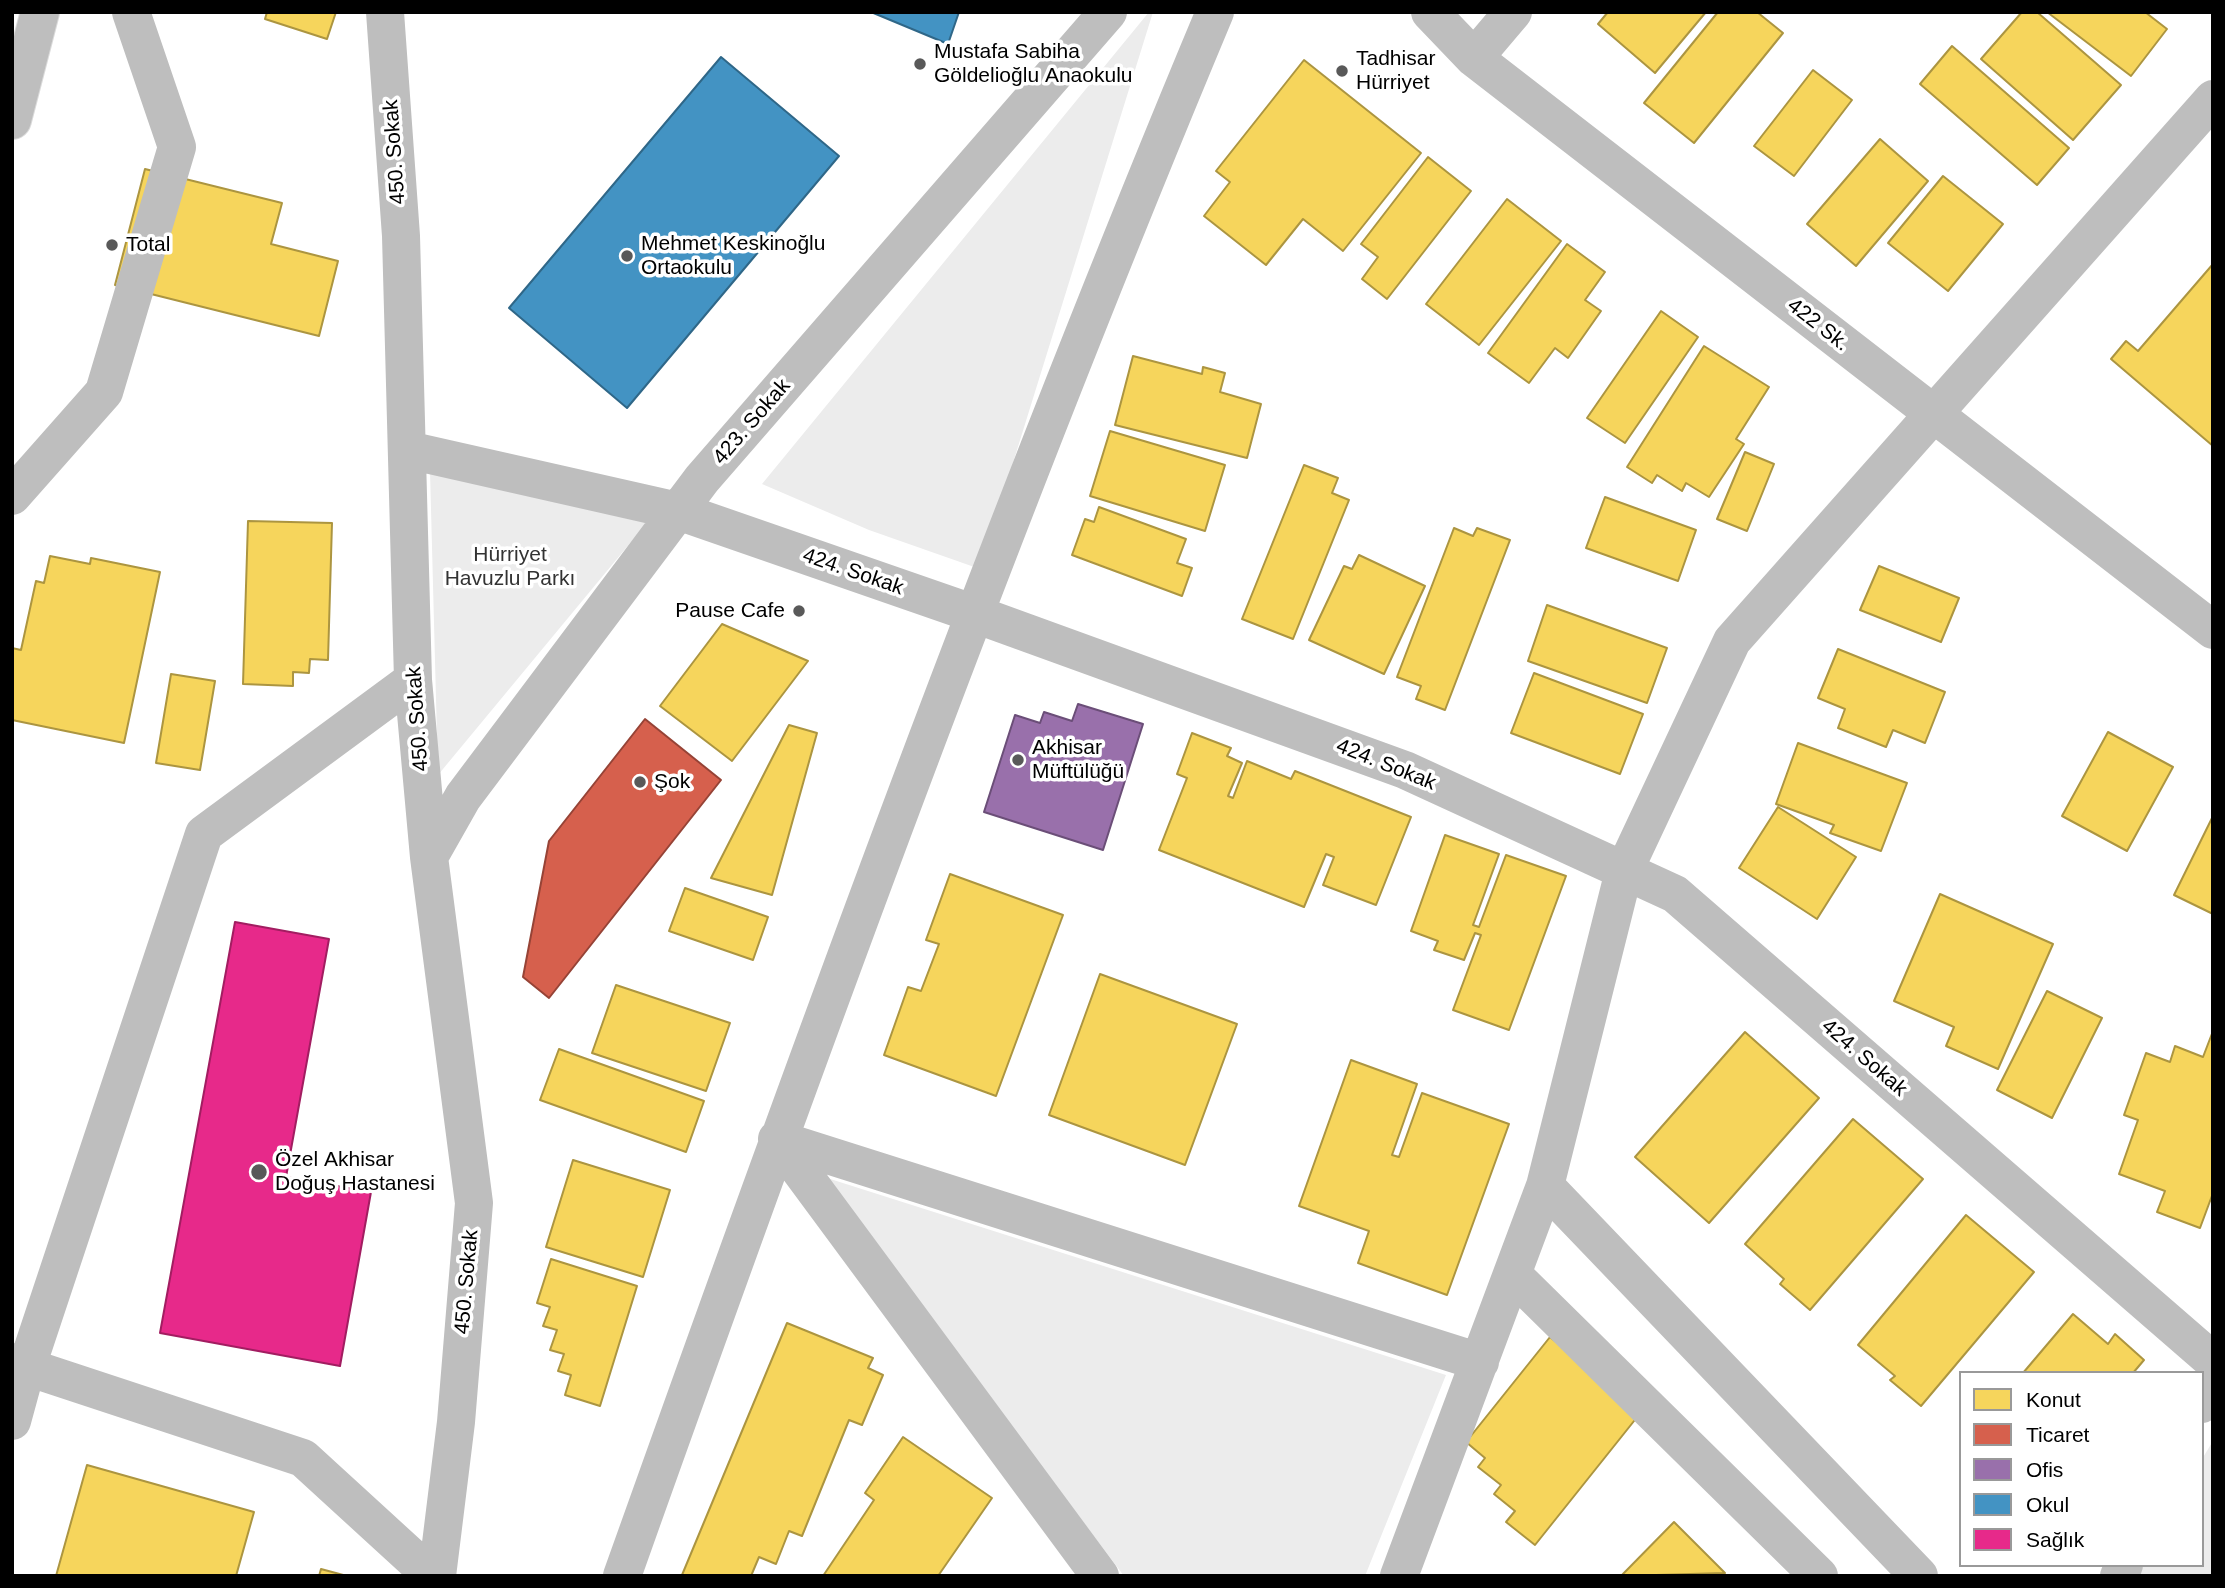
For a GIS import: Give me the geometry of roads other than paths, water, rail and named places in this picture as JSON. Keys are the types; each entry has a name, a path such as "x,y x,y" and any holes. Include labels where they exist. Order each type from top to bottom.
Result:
{"street":[{"path":"12,120 40,12"},
{"path":"12,496 104,392 177,147 131,12"},
{"name":"450. Sokak","path":"386,12 401,236 414,680 429,857 474,1203 456,1422 434,1576"},
{"name":"423. Sokak","path":"429,857 463,797 702,479 1108,12"},
{"path":"622,1576 777,1139 975,614 1128,220 1215,12"},
{"name":"422 Sk.","path":"1430,12 1474,58 2213,630"},
{"path":"1474,58 1513,12"},
{"path":"1399,1576 1545,1186 1624,871 1732,641 2213,99"},
{"name":"424. Sokak","path":"408,450 678,511 975,614 1405,770 1675,894 2213,1361"},
{"path":"12,1421 19,1364 204,834 414,680"},
{"path":"777,1139 1480,1362"},
{"path":"777,1139 1100,1576"},
{"path":"1545,1186 1919,1576"},
{"path":"1512,1274 1819,1576"},
{"path":"19,1364 303,1458 434,1576"},
{"path":"2204,1400 2213,1382"}],"place":[{"name":"Mustafa Sabiha Göldelioğlu Anaokulu","path":"920,64"},
{"name":"Tadhisar Hürriyet","path":"1342,71"},
{"name":"Total","path":"112,245"},
{"name":"Mehmet Keskinoğlu Ortaokulu","path":"627,256"},
{"name":"Pause Cafe","path":"799,611"},
{"name":"Akhisar Müftülüğü","path":"1018,760"},
{"name":"Şok","path":"640,782"},
{"name":"Özel Akhisar Doğuş Hastanesi","path":"259,1172"}],"park label":[{"name":"Hürriyet Havuzlu Parkı","path":"510,567"}]}
